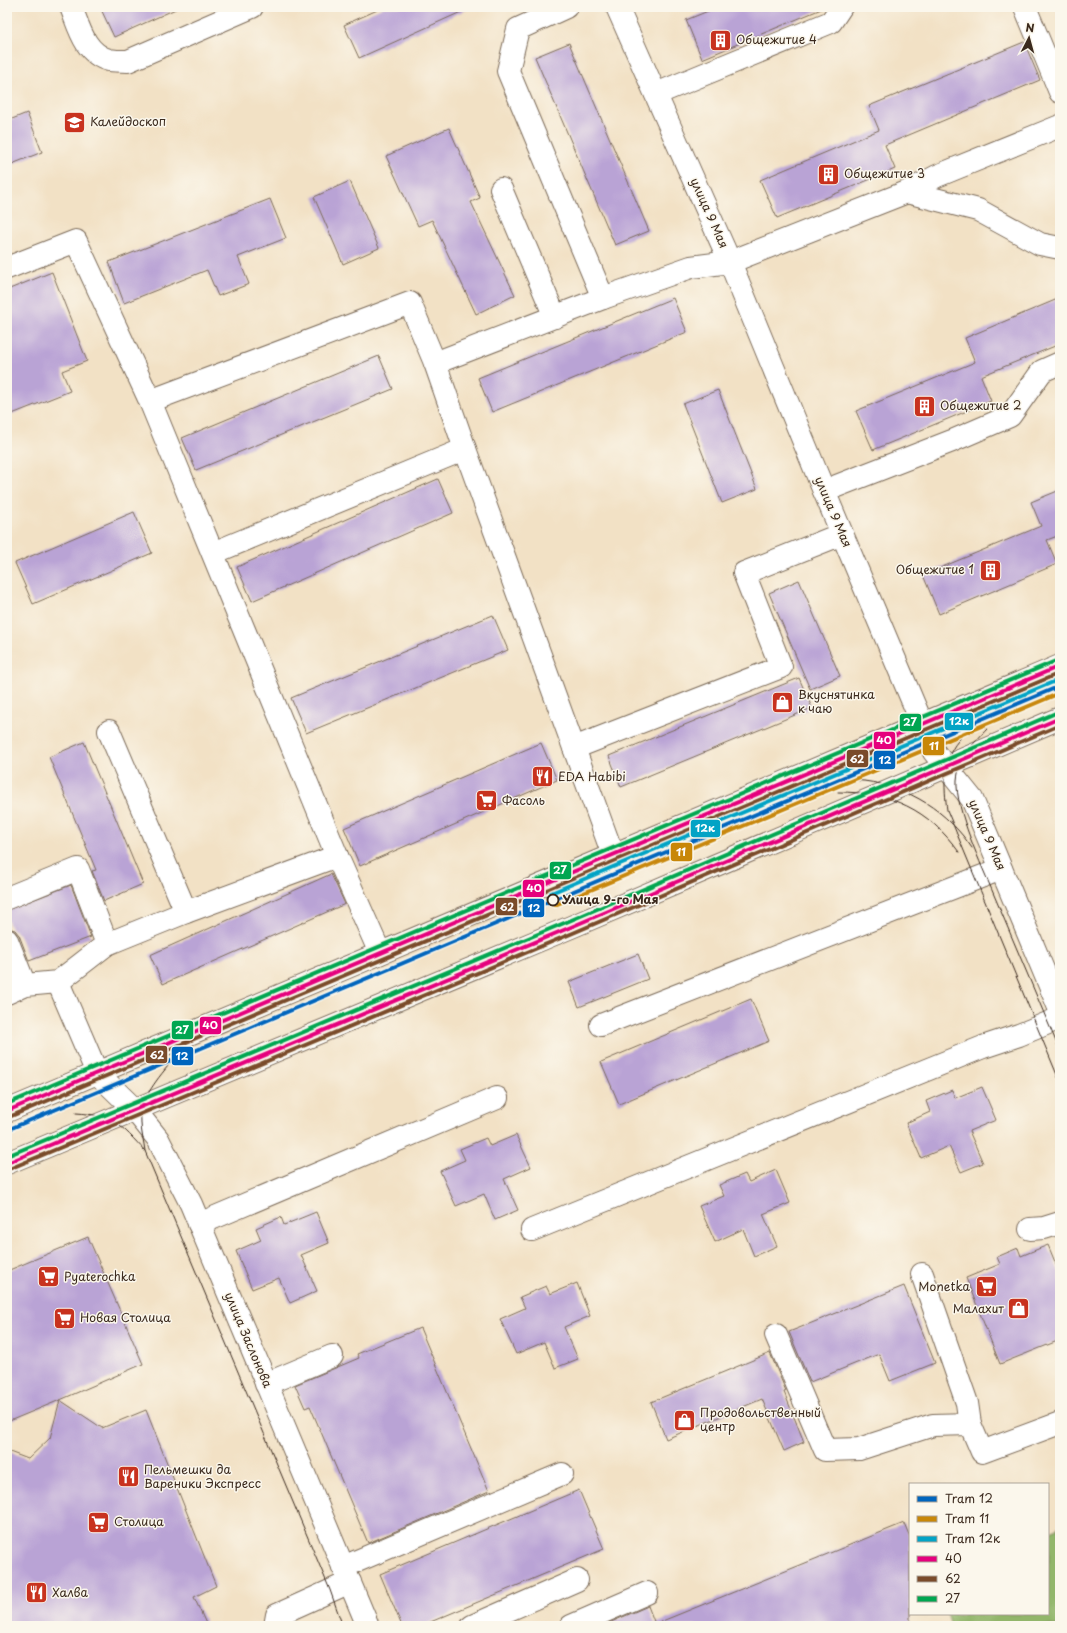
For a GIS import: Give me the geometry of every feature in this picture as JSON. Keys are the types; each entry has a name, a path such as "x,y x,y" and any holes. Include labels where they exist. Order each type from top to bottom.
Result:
{"main road":[{"path":"70,7 83,38 93,52 109,60 128,61 252,7"},
{"path":"566,7 518,29 508,71 604,298"},
{"name":"улица 9 Мая","path":"617,7 730,262 824,491 934,752 972,799 1001,869 1055,982 1060,1010"},
{"path":"656,94 831,22 841,7"},
{"path":"1025,7 1060,92"},
{"path":"435,363 604,298 691,267 730,262 907,192 937,176 1060,126"},
{"path":"501,189 555,317"},
{"path":"907,192 978,210 1040,244 1060,248"},
{"path":"7,268 76,241 150,401 337,856 380,953"},
{"path":"150,401 410,303 435,363 613,855"},
{"path":"824,491 952,441 1010,416 1042,371 1060,363"},
{"path":"213,553 465,449"},
{"path":"574,748 781,667 744,573 842,534"},
{"path":"7,1111 1060,666"},
{"path":"7,1162 571,927 1060,718"},
{"path":"109,731 186,912"},
{"path":"16,989 58,982 107,944 186,912 337,856"},
{"path":"7,898 78,869 107,944"},
{"path":"602,1025 1001,869"},
{"path":"7,940 16,989"},
{"path":"7,966 16,989"},
{"path":"58,982 97,1073"},
{"path":"532,1230 977,1049 1019,1035 1060,1018"},
{"name":"улица Заслонова","path":"97,1073 134,1109 158,1139 191,1204 368,1626"},
{"path":"199,1224 497,1098"},
{"path":"1030,1229 1044,1228 1060,1223"},
{"path":"922,1274 967,1403 970,1424 982,1452 1060,1423"},
{"path":"776,1335 825,1450 859,1449 933,1425 970,1424"},
{"path":"266,1384 332,1356"},
{"path":"275,1626 276,1615 347,1574 562,1474"},
{"path":"472,1626 578,1580"},
{"path":"571,1626 648,1593"}],"green space":[{"path":"1060,1527 1060,1626 951,1626 947,1615 1049,1615 1049,1532"}],"building":[{"path":"100,7 180,7 114,37"},
{"path":"384,7 472,7 359,58 344,25"},
{"name":"Общежитие 4","path":"718,7 826,7 702,59 686,20"},
{"path":"1024,42 1040,80 885,145 895,169 777,218 760,180 879,130 869,106"},
{"path":"569,43 649,231 615,245 535,57"},
{"path":"27,113 42,152 7,166 7,121"},
{"path":"449,128 480,198 471,202 515,295 476,314 432,220 418,226 386,156"},
{"path":"350,181 379,248 343,264 314,197"},
{"path":"270,199 286,238 238,257 249,284 218,296 207,270 124,303 109,262"},
{"path":"52,272 87,361 62,371 70,391 7,416 7,290"},
{"path":"673,298 687,332 492,412 478,378"},
{"path":"1060,298 1060,344 981,376 991,401 873,450 856,411 975,362 965,338"},
{"path":"379,356 393,389 196,470 182,438"},
{"path":"718,390 757,489 722,503 683,404"},
{"path":"438,479 453,513 252,601 237,567"},
{"name":"Общежитие 1","path":"1060,490 1060,535 1047,540 1057,564 939,614 923,575 1041,526 1031,502"},
{"path":"134,512 152,553 33,604 15,563"},
{"path":"799,580 840,676 810,689 769,593"},
{"path":"493,615 508,650 306,733 291,698"},
{"path":"799,678 812,708 621,787 609,756"},
{"path":"84,742 143,884 104,901 92,871 96,870 49,757"},
{"path":"541,743 557,780 360,866 344,828"},
{"path":"331,874 345,904 163,984 150,955"},
{"path":"71,885 91,937 29,961 19,935 15,930 11,929 7,918 7,910"},
{"path":"638,954 648,979 579,1007 569,982"},
{"path":"751,999 769,1041 619,1104 601,1062"},
{"path":"982,1087 996,1120 969,1131 983,1163 961,1172 949,1146 921,1158 906,1123 930,1112 926,1101 952,1090 955,1098"},
{"path":"516,1135 531,1167 504,1179 518,1210 495,1220 484,1194 456,1206 440,1171 465,1160 460,1149 486,1138 490,1146"},
{"path":"776,1170 790,1203 763,1214 777,1246 754,1256 743,1229 715,1242 699,1206 724,1196 719,1185 745,1174 749,1182"},
{"path":"316,1212 329,1243 301,1255 317,1291 290,1303 279,1278 252,1289 236,1251 261,1240 256,1228 281,1217 284,1225"},
{"name":"Новая Столица","path":"88,1237 143,1364 7,1422 7,1271"},
{"name":"Малахит","path":"1048,1245 1060,1274 1060,1340 1000,1364 966,1278 1000,1264 997,1257 1018,1248 1021,1256"},
{"path":"577,1283 590,1316 564,1327 578,1359 555,1368 544,1342 516,1354 500,1319 525,1308 520,1297 546,1286 550,1294"},
{"path":"904,1286 935,1363 890,1381 879,1354 810,1382 789,1332"},
{"path":"420,1328 489,1491 368,1543 310,1406 305,1408 295,1385 359,1358 357,1354"},
{"name":"Продовольственный центр","path":"770,1353 786,1391 784,1392 804,1442 784,1451 762,1399 666,1439 651,1402"},
{"name":"Столица","path":"60,1400 102,1428 146,1410 216,1586 194,1597 207,1626 7,1626 7,1451 28,1459 50,1438"},
{"path":"579,1490 604,1549 421,1626 402,1626 380,1574"},
{"path":"904,1523 909,1535 910,1626 602,1626 648,1606 655,1624"}],"tram line":[{"name":"12к","path":"551,893 1058,680"},
{"name":"12","path":"7,1130 1060,686"},
{"name":"11","path":"555,905 1060,693"},
{"path":"981,719 958,741 949,757 945,774 947,810 1060,1082"},
{"path":"987,729 971,746 960,765 957,780 960,807 976,854 1060,1051"},
{"path":"834,781 864,781 881,784 912,795 939,812 951,823 972,848"},
{"path":"838,792 875,795 907,806 934,824 959,852"},
{"path":"173,1060 151,1089 143,1105 141,1126 145,1151 330,1590 342,1624"},
{"path":"76,1113 99,1116 116,1123 123,1128 145,1151"}],"transit line":[{"name":"27","path":"7,1104 1058,660"},
{"name":"40","path":"7,1111 1060,666"},
{"name":"62","path":"9,1117 1060,673"},
{"name":"27","path":"7,1156 569,921 1058,712"},
{"name":"40","path":"7,1163 571,927 1060,718"},
{"name":"62","path":"9,1169 573,933 1060,725"}],"place":[{"name":"Общежитие 4","path":"721,40"},
{"name":"Калейдоскоп","path":"74,122"},
{"name":"Общежитие 3","path":"828,174"},
{"name":"Общежитие 2","path":"924,406"},
{"name":"Общежитие 1","path":"990,570"},
{"name":"Вкуснятинка к чаю","path":"782,702"},
{"name":"EDA Habibi","path":"543,777"},
{"name":"Фасоль","path":"487,801"},
{"name":"Улица 9-го Мая","path":"553,900"},
{"name":"Pyaterochka","path":"48,1277"},
{"name":"Monetka","path":"986,1287"},
{"name":"Малахит","path":"1019,1309"},
{"name":"Новая Столица","path":"65,1318"},
{"name":"Продовольственный центр","path":"685,1420"},
{"name":"Пельмешки да Вареники Экспресс","path":"128,1477"},
{"name":"Столица","path":"99,1522"},
{"name":"Халва","path":"37,1593"}]}
